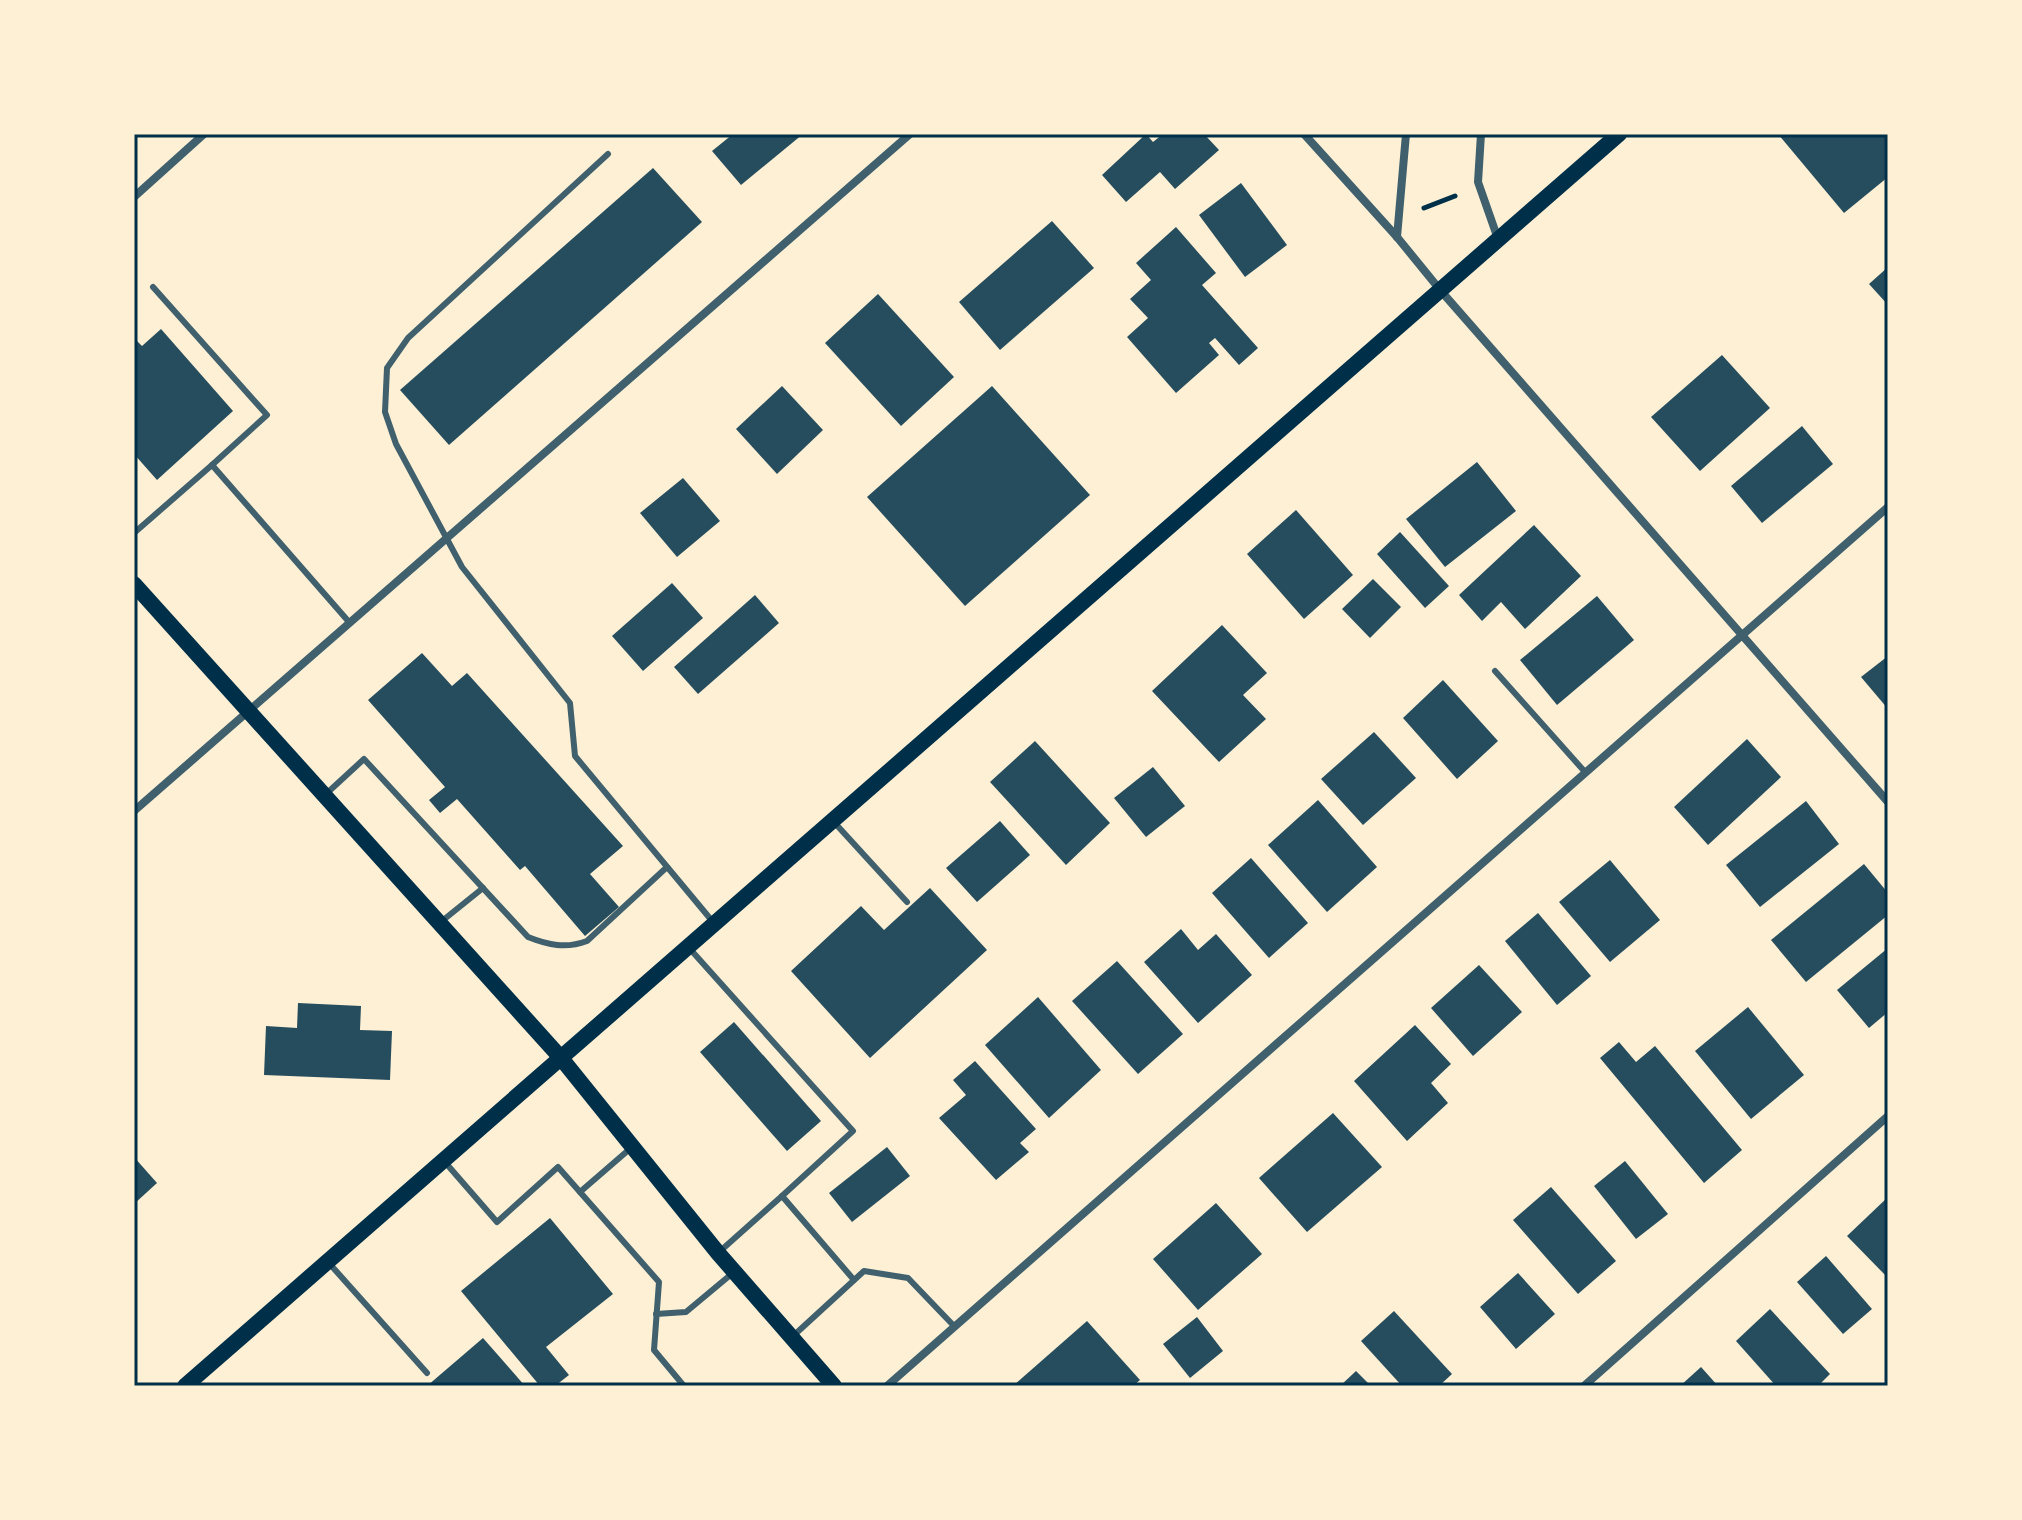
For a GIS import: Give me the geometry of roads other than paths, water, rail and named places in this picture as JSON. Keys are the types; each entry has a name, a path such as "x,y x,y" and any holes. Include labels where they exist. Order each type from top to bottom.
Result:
{"main road":[{"path":"185,1386 1619,134"},
{"path":"134,584 561,1058 718,1253 834,1386"}],"street":[{"path":"134,197 204,134"},
{"path":"134,811 910,134"},
{"path":"1304,134 1888,802"},
{"path":"1397,237 1406,134"},
{"path":"1481,134 1478,182 1499,240"},
{"path":"887,1386 1888,507"},
{"path":"1584,1386 1888,1116"}],"lane":[{"path":"608,154 408,338 387,368 385,412 396,444 462,567 570,703 575,756 715,924"},
{"path":"134,533 267,415 153,287"},
{"path":"212,465 349,622"},
{"path":"1495,671 1585,772"},
{"path":"324,796 364,759 528,937 550,946 577,945 587,941 667,867"},
{"path":"833,821 907,902"},
{"path":"439,923 483,888"},
{"path":"688,948 853,1131 718,1253"},
{"path":"580,1192 632,1147"},
{"path":"444,1161 497,1222 558,1167 659,1282 654,1350 684,1386"},
{"path":"782,1196 854,1280"},
{"path":"328,1262 427,1373"},
{"path":"791,1338 864,1271 908,1278 954,1326"},
{"path":"656,1314 686,1312 734,1272"}]}
